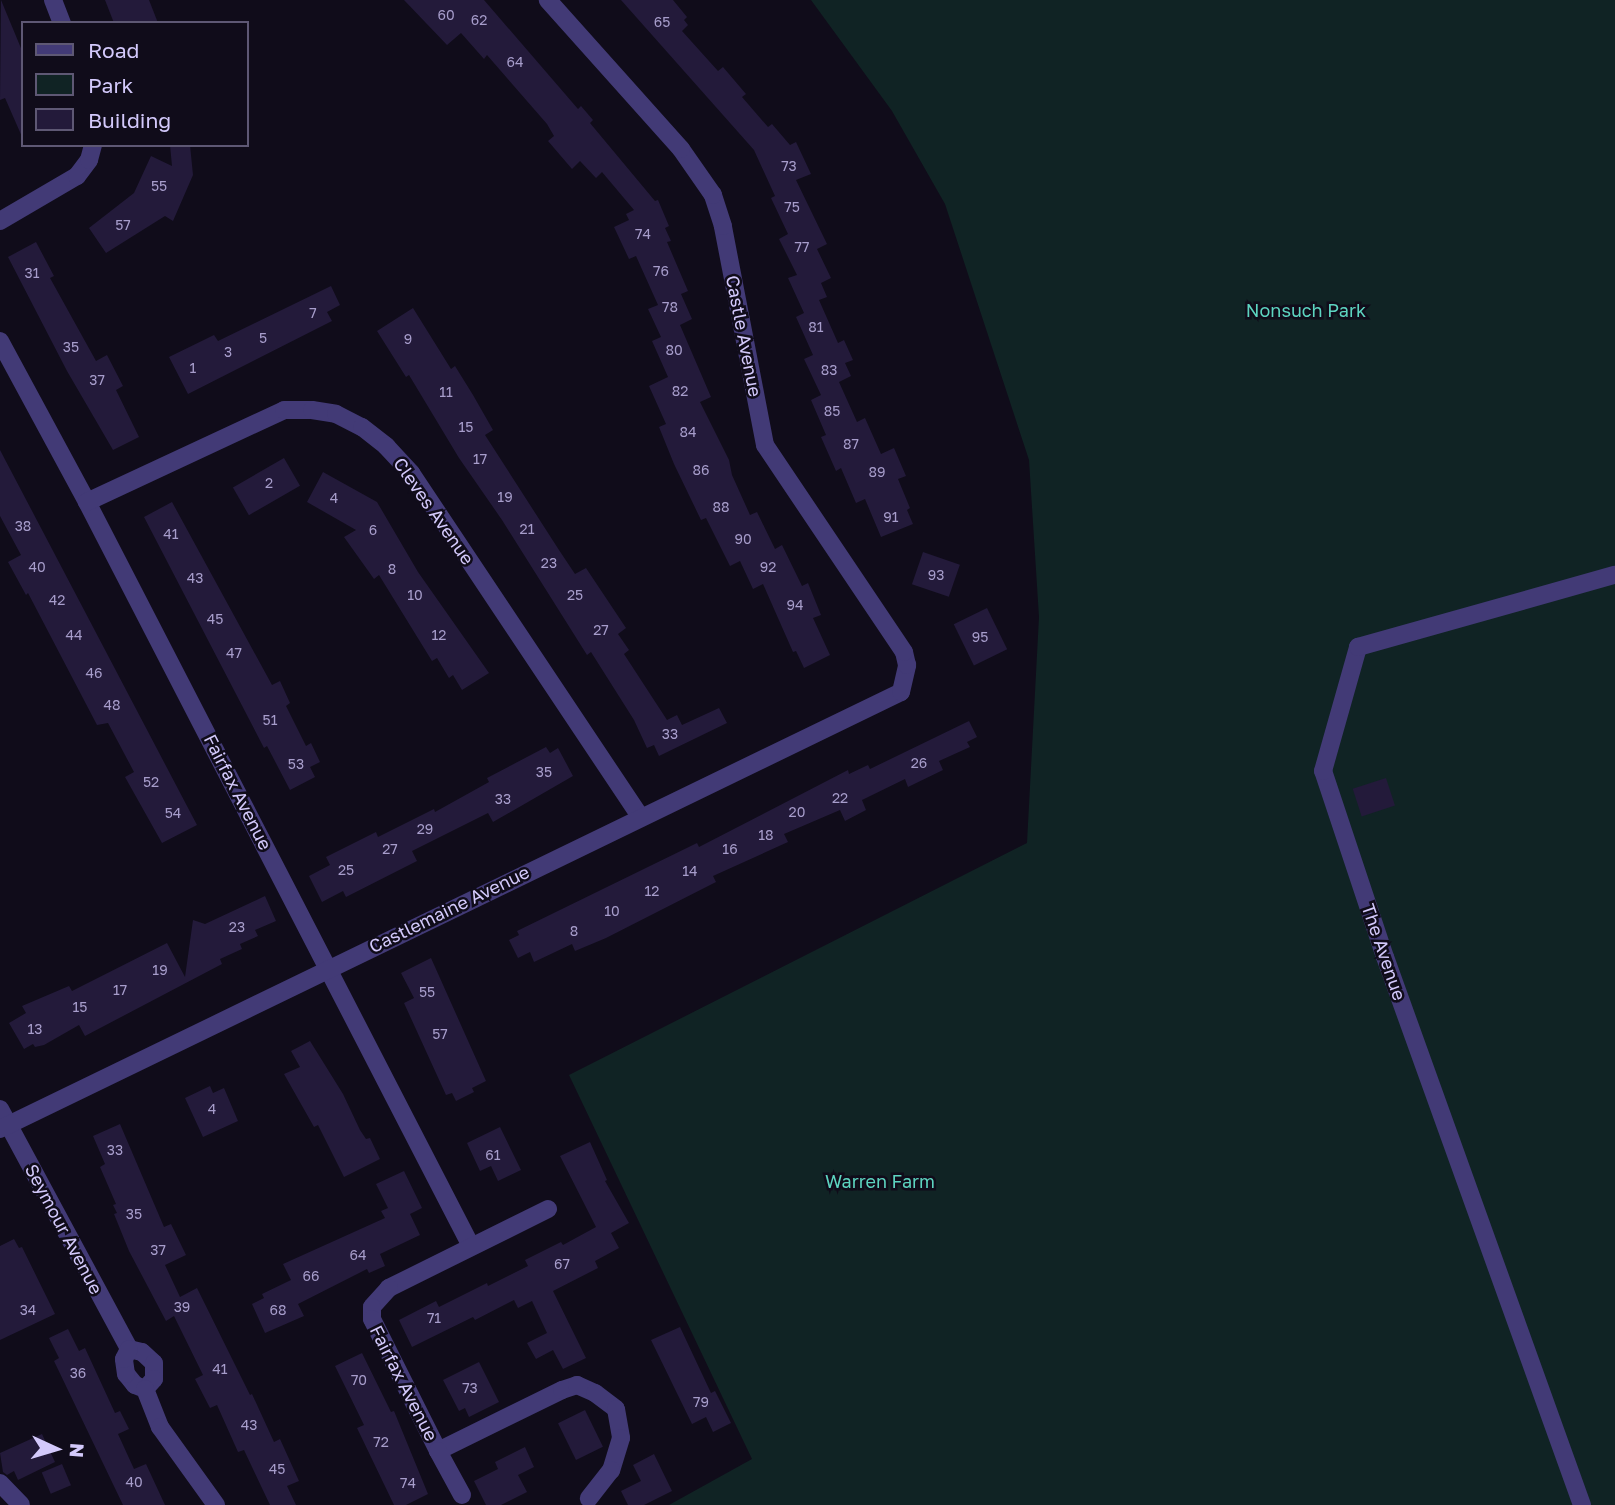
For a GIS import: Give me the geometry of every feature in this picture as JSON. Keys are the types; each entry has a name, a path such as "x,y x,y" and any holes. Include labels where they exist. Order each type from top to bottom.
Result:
{"street":[{"path":"53,0 61,21"},
{"name":"Castle Avenue","path":"548,0 681,149 713,195 723,226 765,445 904,652 907,665 901,692"},
{"path":"0,221 77,176 89,160 92,147"},
{"name":"Fairfax Avenue","path":"0,341 87,502 471,1246"},
{"name":"Cleves Avenue","path":"87,502 284,410 336,414 362,427 386,446 411,473 640,817"},
{"name":"The Avenue","path":"1581,1505 1385,957 1323,771 1358,647 1615,575"},
{"name":"Castlemaine Avenue","path":"3,1121 901,692"},
{"name":"Seymour Avenue","path":"3,1121 129,1349 142,1352 154,1363 154,1379 145,1389"},
{"name":"Fairfax Avenue","path":"462,1495 372,1320 372,1307 389,1288 548,1209"},
{"name":"Seymour Avenue","path":"129,1349 124,1359 126,1374 135,1385 145,1389 160,1427 216,1505"},
{"name":"Fairfax Avenue","path":"438,1451 577,1385 595,1393 616,1409 621,1438 611,1470 589,1498"},
{"path":"0,1483 21,1505"}],"green space":[{"name":"Nonsuch Park","path":"811,0 1615,0 1615,1505 669,1505 752,1459 569,1075 1027,843 1039,617 1029,460 945,204 892,111"}],"building":[{"path":"1,0 21,48 21,134 5,98 0,100"},
{"path":"105,0 149,0 157,21 113,21"},
{"path":"404,0 484,0 578,109 581,106 593,120 590,123 655,201 658,200 669,226 665,228 671,241 667,242 688,291 681,294 692,319 680,325 711,397 700,402 729,460 732,475 750,515 757,512 775,549 782,545 802,586 808,583 821,615 813,618 830,655 804,668 796,651 793,652 763,584 753,589 740,561 730,566 706,518 701,520 674,464 659,427 666,424 649,386 668,377 652,341 661,337 648,309 658,305 636,256 629,259 614,227 629,220 626,214 634,210 602,172 596,178 580,161 572,169 548,141 554,136 547,124 487,55 484,59 461,33 447,45"},
{"path":"621,0 673,0 687,17 684,20 688,25 682,31 718,71 723,67 746,94 742,97 768,127 772,124 790,145 796,142 811,174 796,180 827,244 817,249 831,278 821,283 827,297 819,300 838,343 844,340 853,360 845,363 851,376 839,382 857,422 865,418 881,454 894,448 906,476 898,479 910,508 907,510 913,524 881,537 865,499 856,503 841,468 836,471 821,437 826,435 811,400 821,395 804,359 813,355 796,317 804,313 788,278 797,275 779,239 788,234 771,198 775,196 754,150"},
{"path":"170,147 190,147 193,175 173,221 165,216 106,253 89,228 134,193 151,156 172,166"},
{"path":"36,242 54,276 50,278 96,361 107,355 123,386 116,390 139,437 113,450 67,371 8,257"},
{"path":"331,286 340,305 327,312 332,321 188,394 169,357 214,335 218,341"},
{"path":"413,308 451,369 455,366 473,395 493,430 485,435 559,550 575,574 586,568 626,628 618,634 629,650 624,654 667,720 677,715 682,725 719,708 727,723 659,756 654,745 647,748 634,720 591,652 587,655 502,520 459,458 409,375 406,377 377,331"},
{"path":"0,450 197,825 162,843 125,777 134,772 108,723 97,725 28,593 26,595 8,562 21,555 0,516"},
{"path":"284,458 300,486 249,515 233,488"},
{"path":"323,472 377,502 418,572 489,673 462,690 453,675 449,678 437,658 432,661 379,575 374,579 344,537 356,530 307,502"},
{"path":"172,502 272,685 280,681 290,703 286,706 306,746 311,743 320,762 310,767 315,777 290,790 267,746 264,748 144,517"},
{"path":"923,552 960,565 949,597 912,584"},
{"path":"987,608 1007,649 974,666 954,624"},
{"path":"969,721 977,737 967,742 970,747 939,761 943,770 908,787 905,779 862,800 866,810 845,821 840,810 784,834 788,842 713,876 716,882 606,938 575,951 572,944 534,962 530,952 518,958 509,940 519,935 517,931 697,843 699,847 848,770 849,774 868,765 870,769"},
{"path":"546,747 550,753 558,748 573,776 493,822 488,813 412,851 417,861 346,897 343,891 322,902 309,876 330,865 326,857 376,832 378,837 434,809 435,812 489,782 487,778"},
{"path":"1386,778 1395,806 1362,816 1353,789"},
{"path":"265,896 276,921 255,930 258,936 240,944 242,949 220,959 222,964 85,1036 79,1025 44,1045 35,1047 33,1044 24,1049 9,1023 26,1013 22,1006 69,986 72,991 167,943 185,977 193,920 205,924"},
{"path":"431,958 486,1081 472,1088 474,1092 456,1101 452,1093 446,1095 404,1003 414,998 401,973"},
{"path":"310,1041 343,1094 360,1130 366,1139 370,1138 380,1159 344,1177 318,1125 314,1127 284,1074 300,1067 291,1051"},
{"path":"210,1086 213,1093 224,1088 238,1121 203,1137 185,1098"},
{"path":"120,1124 164,1227 171,1224 186,1255 165,1265 180,1297 197,1288 274,1442 280,1439 299,1481 287,1486 296,1505 270,1505 244,1450 238,1452 217,1405 210,1408 195,1379 203,1375 174,1316 166,1321 129,1251 114,1214 117,1213 113,1205 116,1204 100,1167 105,1164 93,1136"},
{"path":"500,1127 521,1170 498,1181 491,1166 480,1171 467,1143"},
{"path":"590,1142 607,1180 605,1181 629,1223 611,1233 619,1248 595,1261 598,1268 553,1291 586,1358 563,1369 553,1350 536,1359 527,1343 547,1333 532,1301 518,1308 514,1300 412,1347 399,1320 436,1301 439,1307 487,1283 488,1286 528,1266 525,1260 561,1242 563,1245 596,1227 560,1156"},
{"path":"404,1171 422,1208 410,1214 420,1235 380,1254 385,1266 369,1273 367,1269 298,1304 304,1316 265,1333 252,1304 264,1298 262,1294 291,1280 283,1264 385,1218 381,1211 388,1208 376,1184"},
{"path":"14,1239 19,1248 22,1247 55,1314 0,1340 0,1246"},
{"path":"680,1327 711,1393 715,1391 731,1423 713,1432 706,1417 692,1424 651,1340"},
{"path":"68,1329 79,1351 85,1348 115,1413 120,1411 129,1429 118,1434 134,1469 146,1464 165,1505 123,1505 54,1361 59,1358 49,1338"},
{"path":"362,1353 391,1412 394,1411 428,1494 406,1505 394,1505 357,1428 364,1425 335,1366"},
{"path":"479,1362 499,1402 469,1417 465,1408 459,1411 443,1380"},
{"path":"585,1410 603,1447 576,1460 558,1423"},
{"path":"42,1434 55,1462 18,1480 14,1471 7,1475 3,1472 0,1453"},
{"path":"525,1447 534,1467 518,1475 527,1492 501,1505 486,1505 474,1481 498,1469 495,1462"},
{"path":"654,1454 672,1491 644,1505 628,1505 621,1491 641,1481 633,1465"},
{"path":"62,1464 71,1485 51,1494 42,1473"}],"park label":[{"name":"Warren Farm","path":"880,1181"}]}
